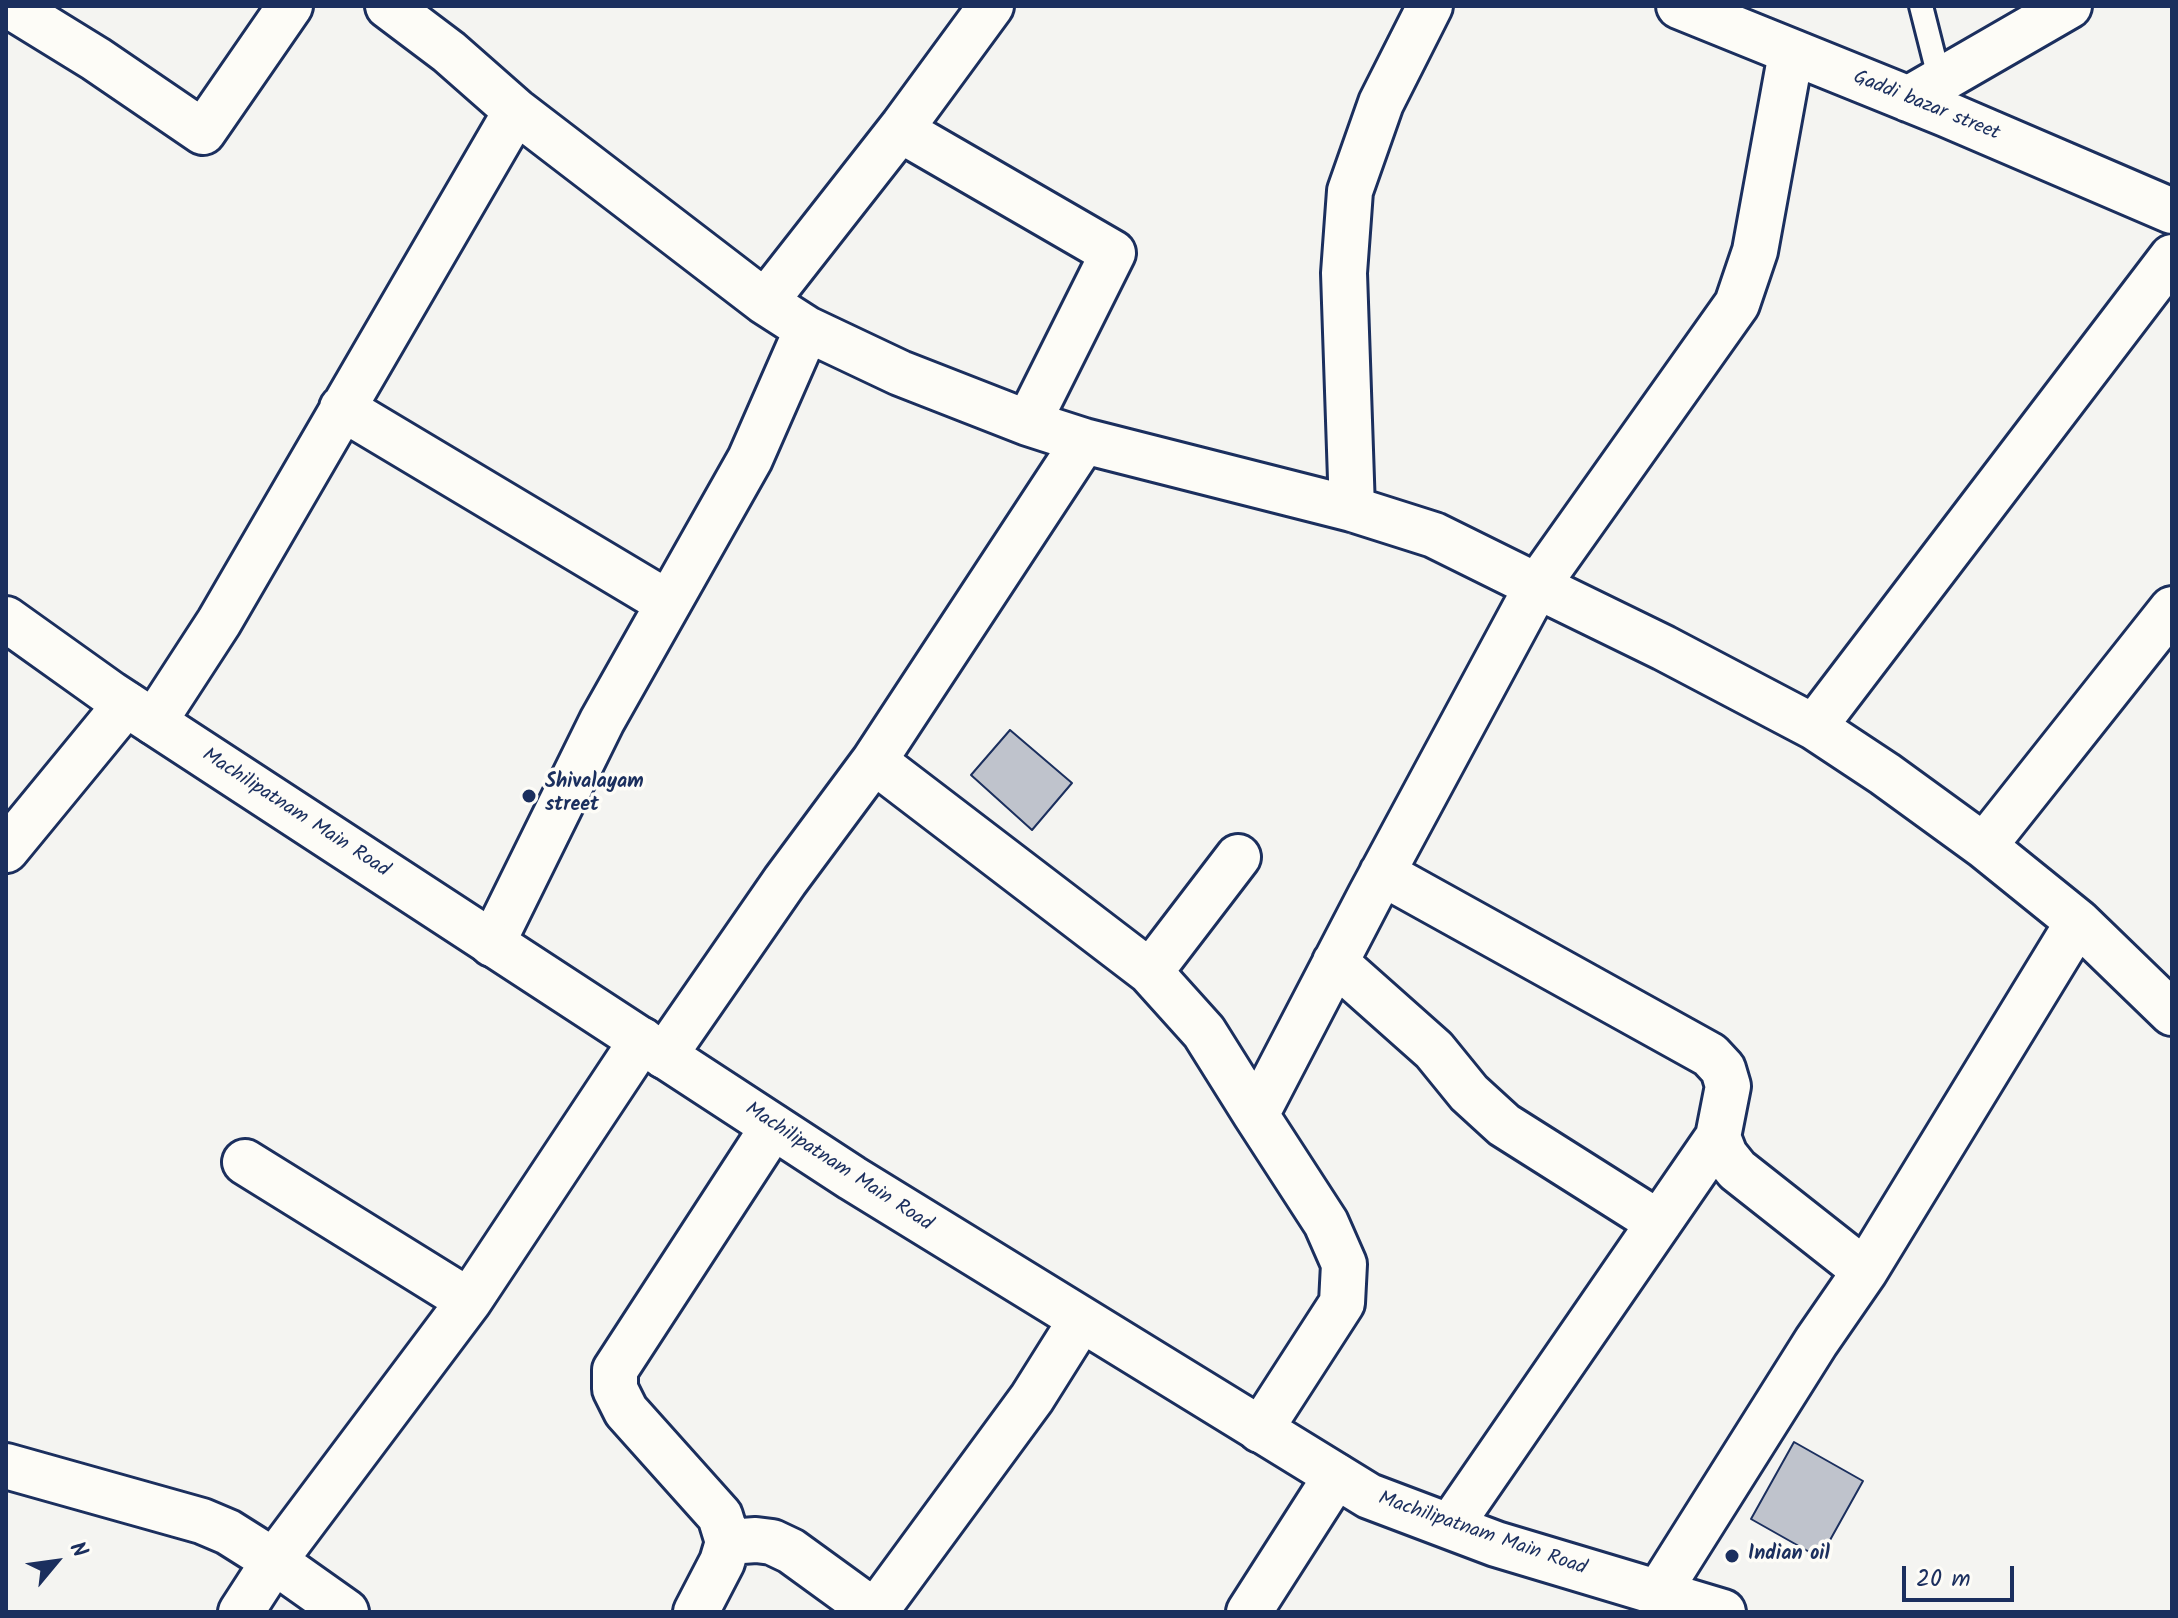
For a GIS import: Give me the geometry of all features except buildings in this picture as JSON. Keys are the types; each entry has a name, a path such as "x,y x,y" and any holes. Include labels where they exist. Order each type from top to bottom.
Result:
{"street":[{"path":"10,6 96,59 203,132 290,6"},
{"path":"388,6 449,52 516,111 765,302 807,329 900,373 1028,423 1084,441 1352,509 1434,535 1664,648 1814,727 1885,774 1984,846 2078,922 2172,1013"},
{"path":"765,302 903,126 991,6"},
{"path":"1352,509 1344,273 1350,191 1381,103 1430,6"},
{"name":"Gaddi bazar street","path":"1679,6 1791,53 1924,90 2172,211"},
{"path":"1924,90 2069,6"},
{"path":"1256,1115 1537,586 1737,304 1755,251 1791,53"},
{"path":"6,850 140,713 219,622 516,111"},
{"path":"903,126 916,139 1113,253 1028,423"},
{"path":"1814,727 2172,257"},
{"path":"492,944 602,721 750,459 807,329"},
{"path":"342,408 668,603"},
{"path":"241,1612 274,1561 653,1048 785,881 874,761 1084,441"},
{"path":"1984,846 2172,609"},
{"name":"Machilipatnam Main Road","path":"6,619 140,713 773,1127 1369,1496 1636,1596 1723,1612"},
{"path":"874,761 1150,972 1204,1032 1326,1223 1344,1264 1342,1303 1260,1430"},
{"path":"1150,972 1238,857"},
{"path":"1382,873 1710,1055 1723,1069 1728,1086 1718,1137 1451,1525"},
{"path":"1636,1596 1865,1271 2078,922"},
{"path":"1335,962 1434,1050 1469,1093 1504,1125 1659,1223"},
{"path":"696,1612 722,1562 728,1542 720,1516 626,1411 615,1389 615,1370 773,1127"},
{"path":"1718,1137 1725,1155 1737,1170 1865,1271"},
{"path":"245,1162 469,1301"},
{"path":"728,1542 772,1542 791,1551 864,1604 874,1605 883,1601 1024,1410 1081,1320"},
{"path":"6,1466 202,1521 228,1532 346,1612"},
{"path":"1249,1612 1336,1476"}],"lane":[{"path":"1921,6 1924,90"}],"place":[{"name":"Shivalayam street","path":"529,796"},
{"name":"Indian oil","path":"1732,1556"}]}
